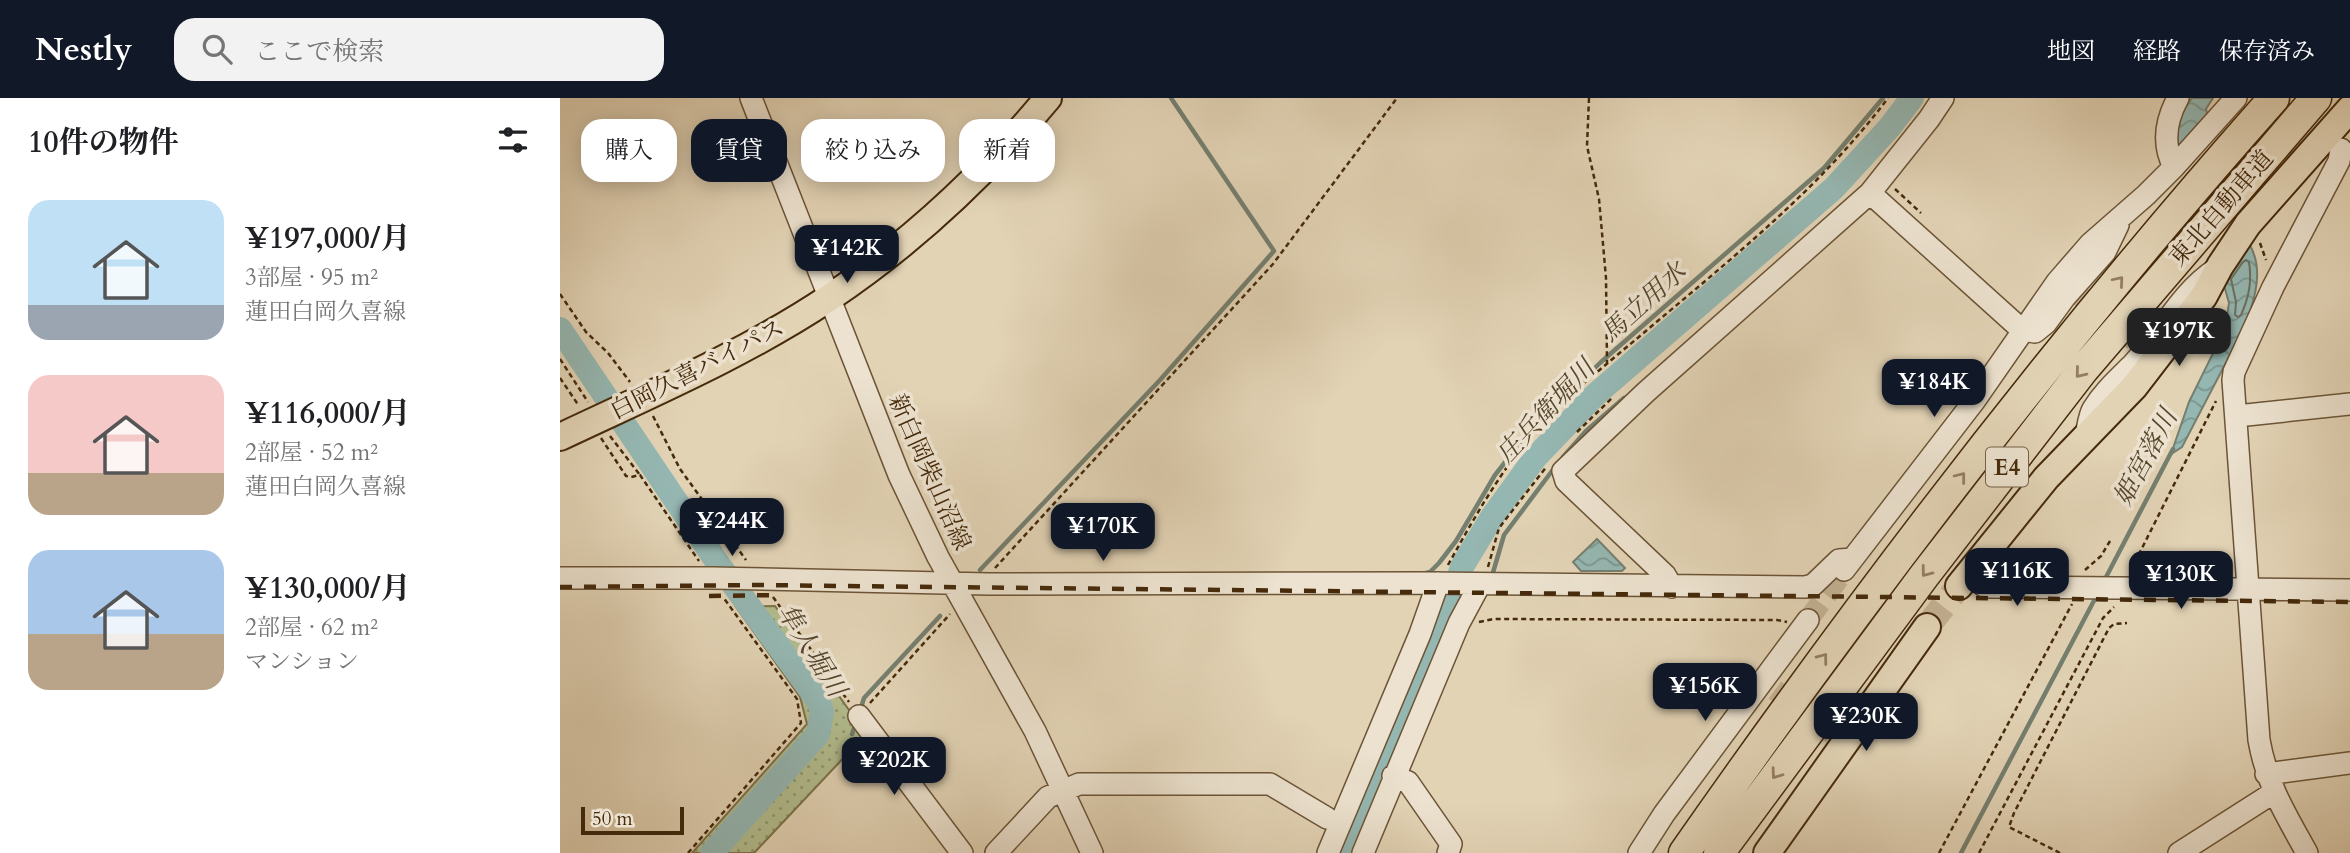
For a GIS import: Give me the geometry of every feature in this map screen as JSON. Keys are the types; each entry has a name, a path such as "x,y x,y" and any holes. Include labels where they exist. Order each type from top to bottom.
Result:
{"highway":[{"name":"東北自動車道","path":"1684,853 1784,710 1900,554 2020,400 2274,98"},
{"name":"東北自動車道","path":"1719,853 1947,545 2083,370 2316,98"}],"main road":[{"name":"白岡久喜バイパス","path":"560,437 731,356 829,298 923,225 959,193 1005,148 1048,98"},
{"path":"1964,579 2046,478 2134,387 2204,296 2248,224 2340,145 2350,109"},
{"path":"1767,853 1838,738 1927,627"}],"street":[{"name":"新白岡柴山沼線","path":"751,98 889,452 937,557 1035,731 1064,789 1091,853"},
{"path":"1672,587 1665,575 1566,481 1563,471 1646,392 1870,193 1943,98"},
{"path":"2174,167 2169,158 2167,126 2170,112 2178,98"},
{"path":"1839,578 1975,400 2057,282 2090,244 2174,167 2236,98"},
{"path":"2307,853 2270,783 2259,740 2233,380 2234,372 2273,287 2339,161 2340,145"},
{"path":"1870,193 2022,330 2032,333 2040,330 2076,293 2105,252 2121,218"},
{"path":"2086,435 2091,412 2139,345 2202,278 2220,266"},
{"path":"2237,416 2350,404"},
{"path":"560,579 756,579 989,584 1442,583 1805,587 1813,585 1839,559 1852,559"},
{"path":"1964,579 1991,587 2350,590"},
{"path":"1328,853 1442,583"},
{"path":"1363,853 1393,776 1476,584"},
{"path":"1639,853 1664,814 1769,685 1802,626"},
{"path":"859,716 962,853"},
{"path":"1314,853 1353,762 1366,761"},
{"path":"2179,853 2270,783 2350,763"},
{"path":"1393,776 1408,782 1451,844 1448,853"},
{"path":"996,853 1048,797 1064,789 1088,784 1270,784 1327,818"}],"path":[{"path":"989,584 999,562 1273,264 1397,98"},
{"path":"1589,98 1587,146 1599,199 1606,278 1607,363"},
{"path":"1442,583 1478,510 1509,463 1533,434 1607,363 1765,228 1832,166 1888,98"},
{"path":"2248,224 2263,249 2273,287"},
{"path":"560,294 586,332 608,353 680,470 756,579 859,716 952,612 964,604"},
{"path":"560,359 626,476 640,475"},
{"path":"560,378 640,475 797,699 801,723 797,730 688,853"},
{"path":"1979,853 2103,618 2124,596 2121,589 2199,434 2224,386 2233,380"},
{"path":"1938,853 2082,588 2077,579 2101,556 2110,541"},
{"path":"1473,631 1479,622 1493,619 1777,620 1802,626"},
{"path":"2060,853 2009,827 2109,628 2114,624 2127,622"}],"green space":[{"path":"775,606 866,734 754,853 692,853 807,724 800,697 736,607"}],"water":[{"path":"2192,98 2213,98 2206,109 2208,117 2178,148 2179,122"},
{"path":"2248,242 2256,262 2257,284 2245,326 2182,447 2171,454 2189,402 2225,329 2229,303 2222,278"},
{"path":"1597,539 1625,568 1622,571 1581,571 1573,562"}],"waterway":[{"path":"980,570 1160,380 1274,251 1171,98"},
{"name":"馬立用水","path":"1422,574 1430,572 1439,563 1456,541 1495,475 1550,411 1601,362 1824,168 1883,98"},
{"name":"庄兵衛堀川","path":"1345,853 1415,691 1463,565 1492,517 1535,458 1594,396 1834,188 1889,128 1912,98"},
{"name":"隼人堀川","path":"560,329 719,565 819,702 822,712 818,734 712,853"},
{"path":"1563,457 1586,431 1624,398"},
{"name":"姫宮落川","path":"2104,581 2173,449"},
{"path":"1492,576 1504,535 1555,467"},
{"name":"姫宮落川","path":"1961,853 2097,595"},
{"path":"860,711 864,698 940,616"},
{"path":"852,734 856,722"}],"tunnel":[{"path":"2080,296 2134,340"},
{"path":"1808,620 1839,578"},
{"path":"1927,627 1959,586"},
{"path":"1775,690 1832,733"}],"railway":[{"path":"560,587 753,585 2350,602"},
{"path":"709,596 779,595"}]}
